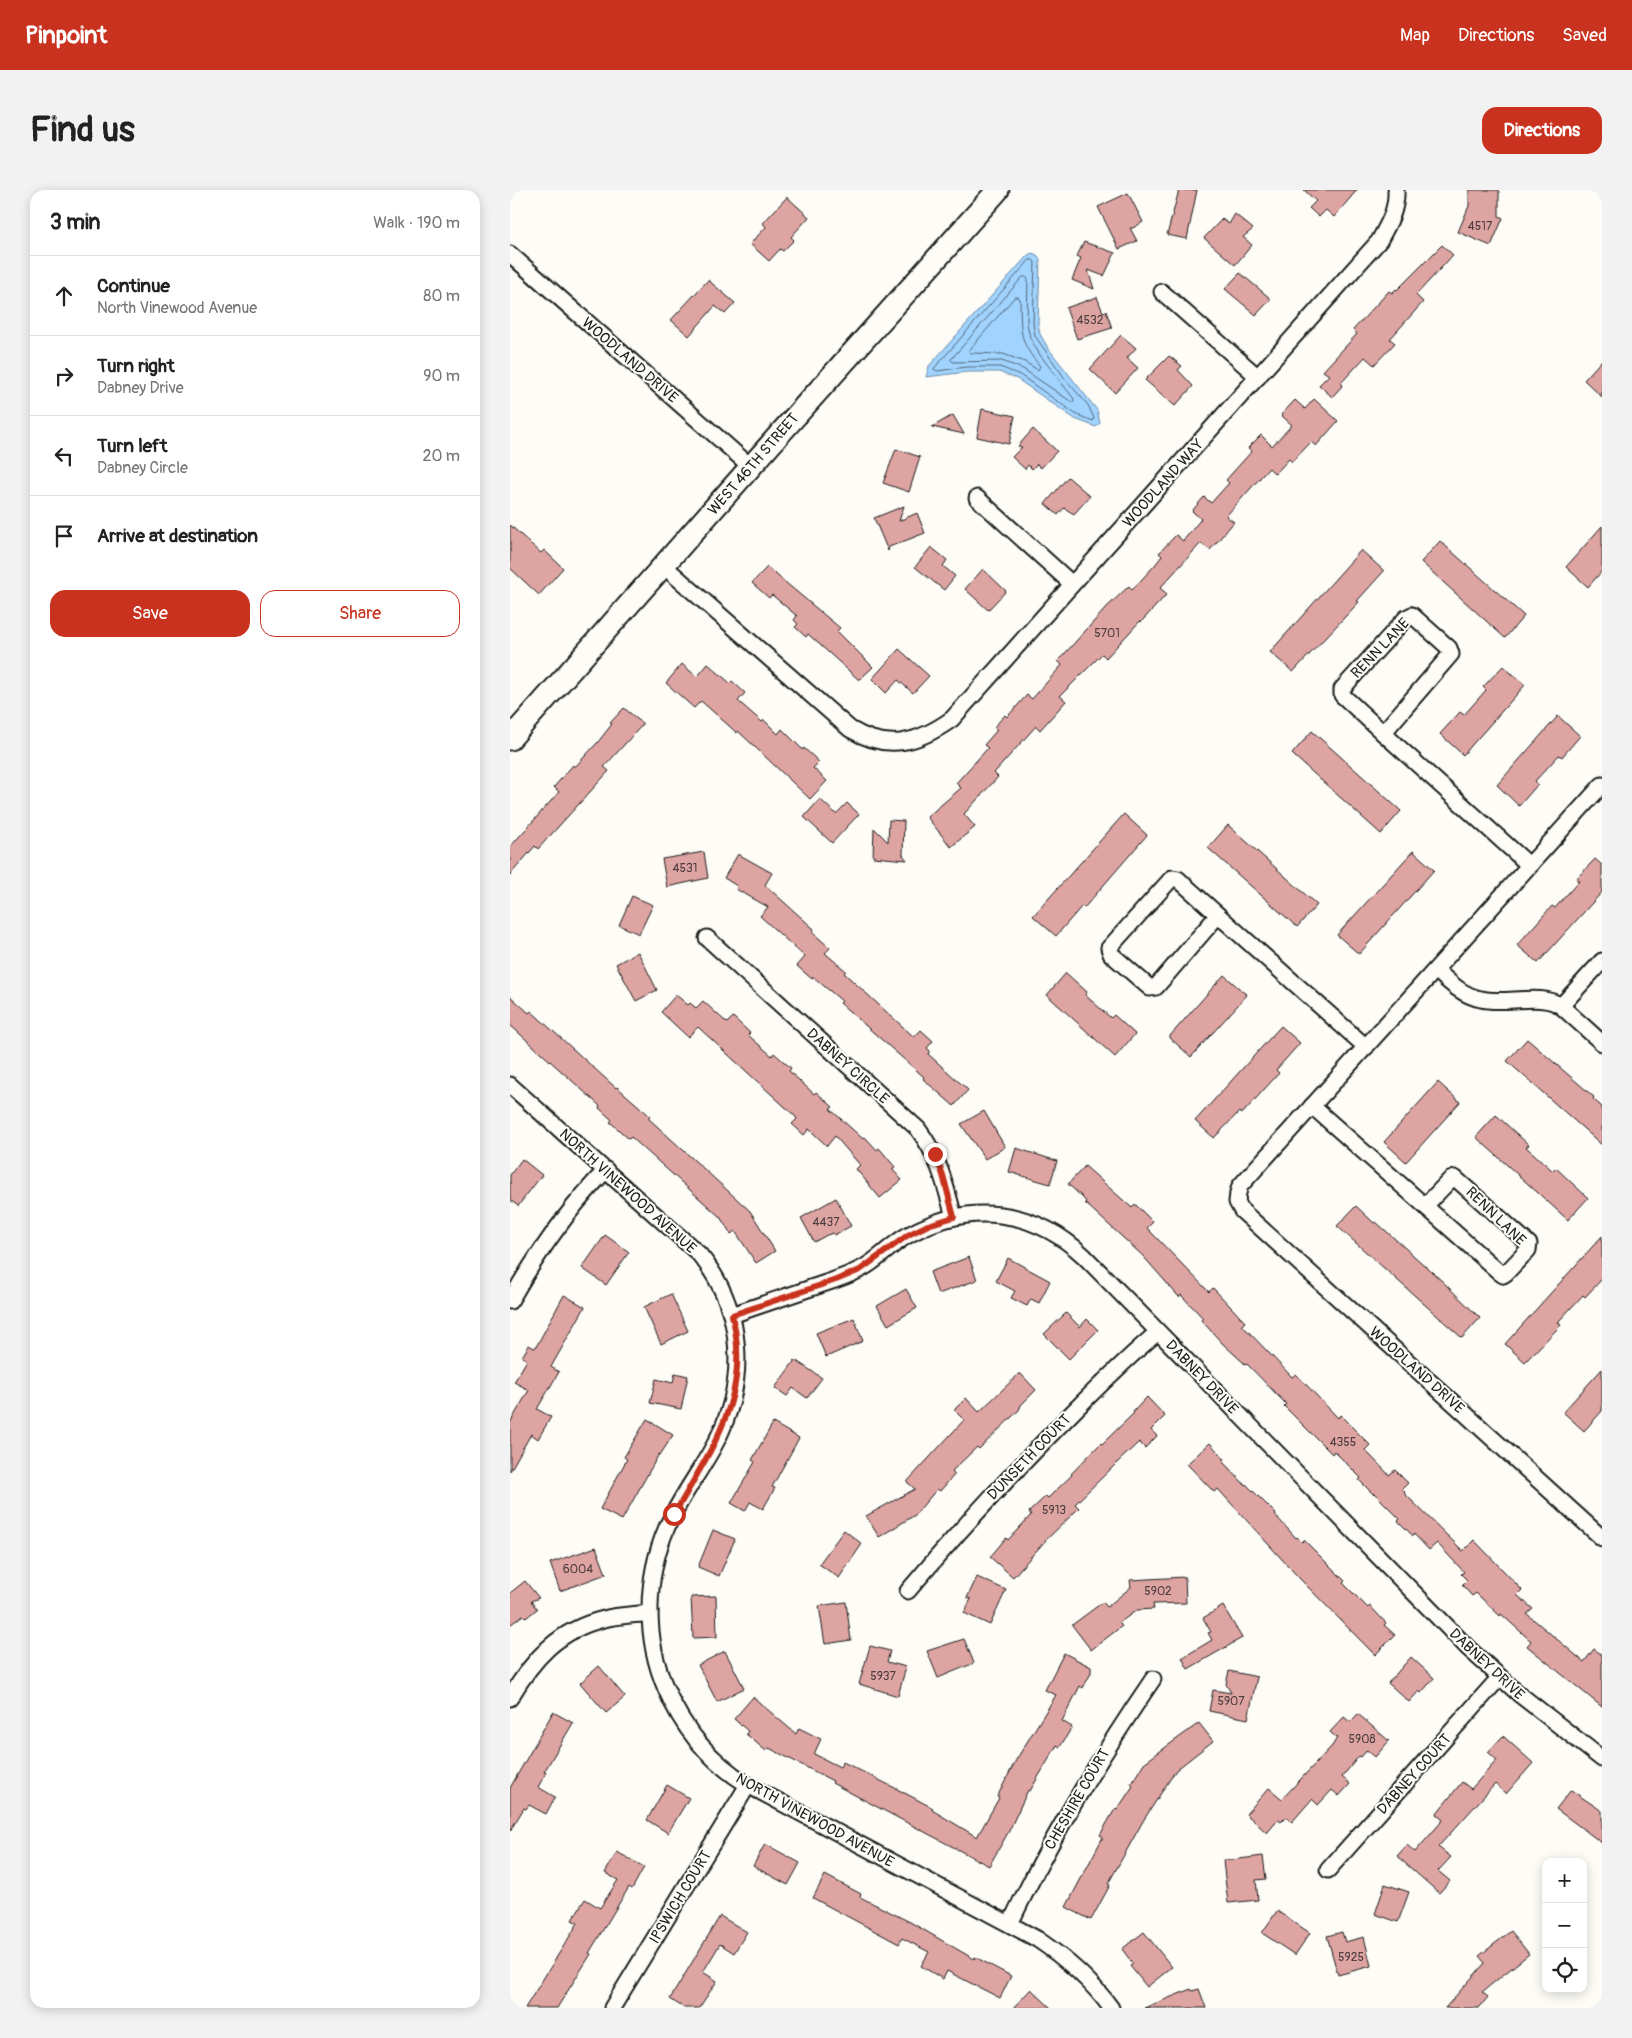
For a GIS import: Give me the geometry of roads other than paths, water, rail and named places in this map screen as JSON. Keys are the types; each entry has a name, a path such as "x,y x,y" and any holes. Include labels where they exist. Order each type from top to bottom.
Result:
{"street":[{"name":"WEST 46TH STREET","path":"510,739 750,466 998,190"},
{"name":"WOODLAND WAY","path":"664,566 844,725 873,739 895,742 924,736 952,719 1379,241 1389,225 1393,213 1396,190"},
{"name":"WOODLAND DRIVE","path":"510,254 750,466"},
{"path":"1162,292 1258,377"},
{"path":"977,498 1072,584"},
{"name":"RENN LANE","path":"1383,733 1451,654 1449,648 1412,615 1406,618 1342,689 1342,695 1383,733 1530,866"},
{"path":"1312,1106 1602,785"},
{"path":"1218,915 1153,988 1147,987 1110,952 1110,945 1172,878 1178,879 1366,1047"},
{"name":"DABNEY CIRCLE","path":"707,938 918,1129 935,1154 954,1217"},
{"path":"1561,1006 1602,961"},
{"path":"1436,970 1460,990 1479,999 1499,1001 1545,1000 1561,1006 1602,1043"},
{"name":"NORTH VINEWOOD AVENUE","path":"510,1085 699,1254 718,1282 732,1315 737,1341 738,1367 737,1381 730,1407 716,1441 666,1529 651,1587 650,1613 654,1653 661,1678 674,1708 688,1730 703,1749 728,1771 748,1785 1037,1939 1070,1963 1094,1986 1111,2008"},
{"name":"WOODLAND DRIVE","path":"1312,1106 1240,1186 1237,1198 1242,1212 1602,1538"},
{"name":"RENN LANE","path":"1312,1106 1425,1206 1503,1274 1528,1250 1529,1244 1527,1242 1456,1178 1450,1180 1425,1206"},
{"path":"510,1301 557,1227 606,1170"},
{"name":"DABNEY DRIVE","path":"732,1315 860,1270 908,1235 928,1225 954,1217 978,1213 1004,1216 1035,1224 1051,1231 1077,1250 1457,1638 1546,1716 1602,1759"},
{"name":"DUNSETH COURT","path":"908,1591 993,1493 1044,1440 1127,1359 1158,1332"},
{"path":"510,1698 534,1661 566,1634 605,1619 650,1613"},
{"name":"DABNEY COURT","path":"1328,1870 1500,1677"},
{"name":"CHESHIRE COURT","path":"1010,1924 1044,1855 1094,1767 1153,1679"},
{"name":"IPSWICH COURT","path":"612,2008 748,1785"}],"water":[{"path":"1032,253 1040,259 1038,324 1040,334 1048,348 1097,410 1100,423 1096,427 1075,419 1017,379 999,372 967,372 926,377 929,366 1028,255"}]}
